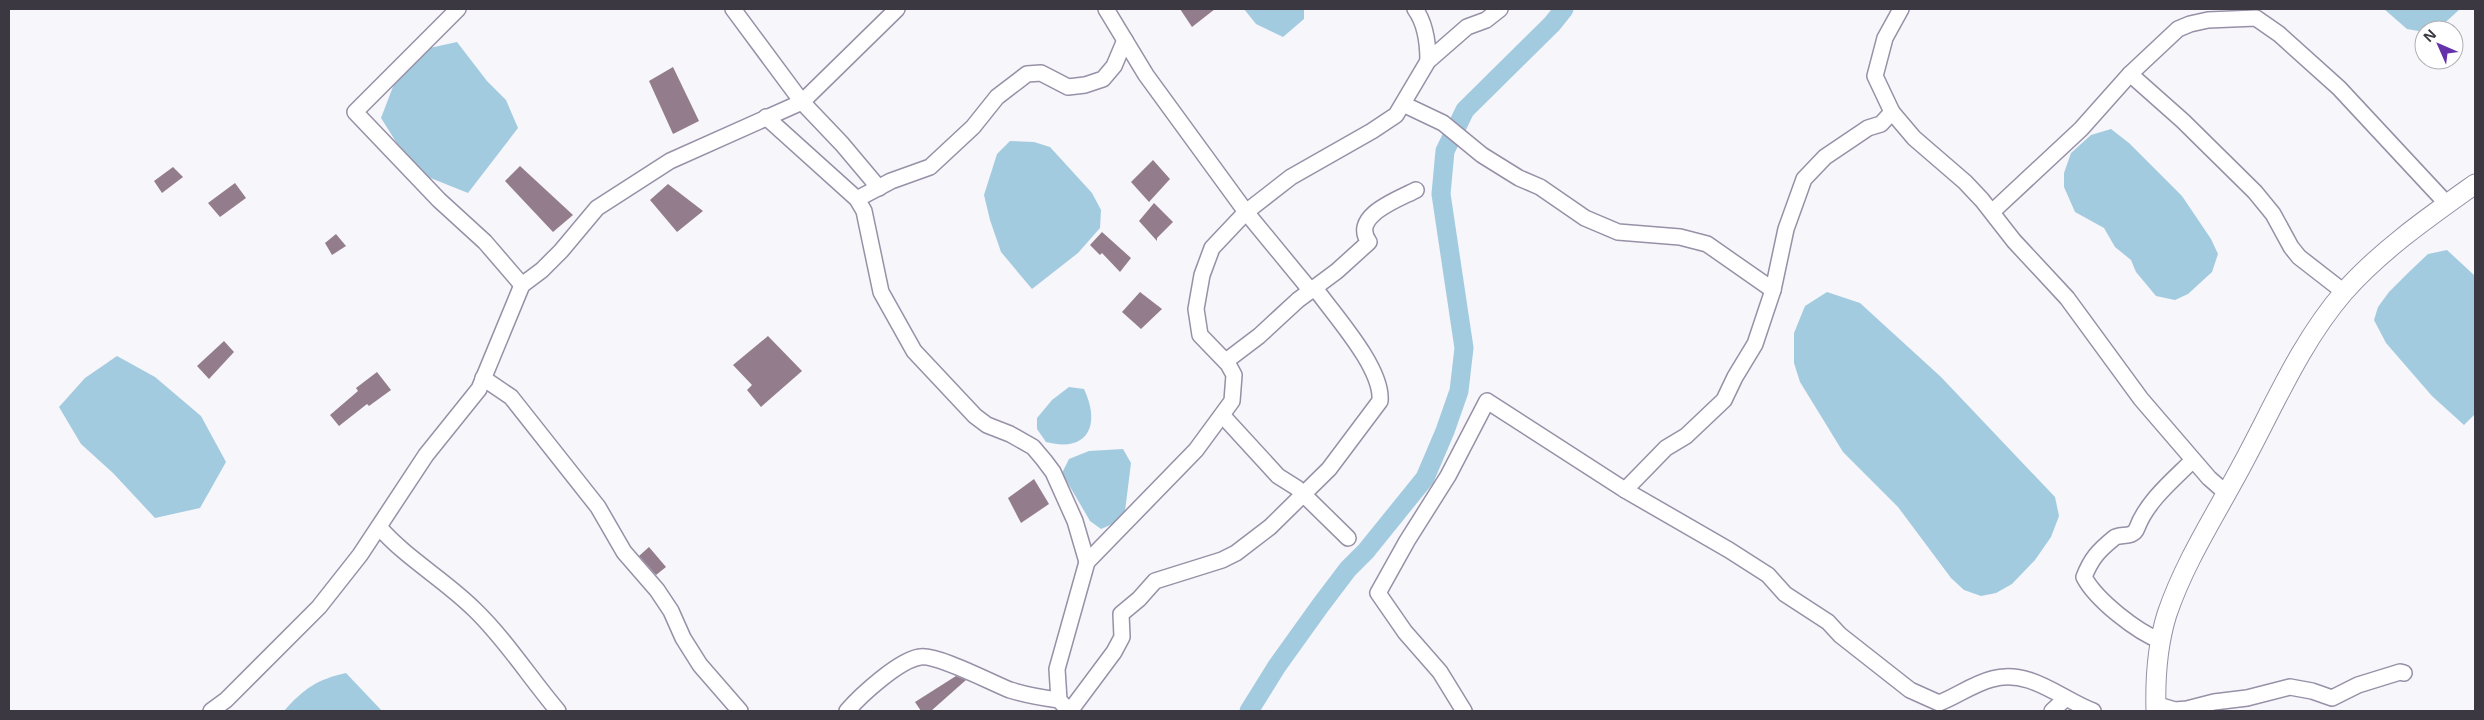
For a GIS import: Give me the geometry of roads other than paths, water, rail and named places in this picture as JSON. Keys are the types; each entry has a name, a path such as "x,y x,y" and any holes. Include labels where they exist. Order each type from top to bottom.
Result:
{"street":[{"path":"458,9 355,112 439,200 485,242 522,285"},
{"path":"733,9 802,102 842,144 879,188"},
{"path":"211,711 226,700 319,607 379,527 390,506 426,455 479,389 522,285 542,270 597,208 670,161 802,102 897,9"},
{"path":"1066,708 1114,652 1122,637 1120,614 1139,599 1155,582 1194,570 1236,553 1270,527 1329,469 1365,423 1380,400 1381,390 1372,366 1313,289 1246,212 1146,75 1106,9"},
{"path":"1415,9 1422,18 1428,45 1428,61"},
{"path":"1066,708 1057,669 1087,562 1196,450 1223,416 1232,401 1235,390 1234,375 1226,361 1200,335 1196,309 1199,289 1212,248 1246,212 1291,177 1396,115 1428,61 1467,27 1486,20 1500,9"},
{"path":"1901,9 1885,38 1875,76 1892,112 1907,132 1966,182 2014,241 2067,298 2118,371 2193,460 2226,493"},
{"path":"2257,9 2279,34 2339,88 2447,204"},
{"path":"1992,212 2081,129 2130,74 2178,30 2190,24 2208,20 2256,18 2279,34"},
{"path":"857,198 930,167 974,127 997,97 1027,74 1041,74 1068,87 1085,85 1103,79 1114,66 1125,40"},
{"path":"2130,74 2183,120 2255,192 2274,214 2291,247 2299,258 2344,292"},
{"path":"1403,104 1443,123 1474,146 1482,155 1519,178 1540,187 1585,218 1618,232 1680,237 1707,244 1772,290"},
{"path":"1625,490 1666,448 1686,436 1724,400 1735,377 1755,344 1772,290 1786,229 1804,179 1825,157 1868,128 1881,124 1892,112"},
{"path":"766,118 857,198 864,211 881,292 914,351 975,416 987,425 1010,434 1033,448 1044,460 1052,472 1075,522 1087,562"},
{"path":"2404,673 2400,672 2358,685 2332,698 2312,690 2290,687 2247,698 2214,702 2187,709 2175,710 2156,707 2154,672 2167,614 2193,554 2296,361 2328,312 2369,266 2475,184"},
{"path":"1226,361 1259,336 1313,289 1337,272 1369,242 1364,235 1364,227 1372,215 1396,199 1416,190"},
{"path":"484,378 511,398 598,508 624,552 657,590 671,611 683,638 700,665 740,711"},
{"path":"1464,711 1440,672 1405,632 1378,593 1407,541 1444,483 1487,401 1625,490 1730,550 1768,575 1785,594 1828,622 1840,635 1929,706 1939,704 1980,683 2004,676 2030,680 2065,699 2093,711"},
{"path":"1223,416 1278,476 1303,493 1348,538"},
{"path":"2161,641 2147,635 2126,619 2090,588 2084,577 2092,558 2115,537 2128,536 2137,528 2141,515 2193,460"},
{"path":"379,527 392,542 444,581 475,609 496,632 558,711"},
{"path":"847,711 858,699 896,668 921,657 938,660 1017,692 1066,708"},
{"path":"2052,711 2065,699"}],"water":[{"path":"1244,9 1304,9 1304,19 1283,37 1256,24"},
{"path":"2384,9 2460,9 2448,20 2414,20 2414,30 2407,29"},
{"path":"457,42 487,81 506,100 518,128 468,193 428,177 403,153 381,118 394,84 425,49"},
{"path":"2111,129 2129,143 2182,196 2211,239 2218,254 2212,272 2188,294 2175,300 2156,296 2136,272 2131,260 2115,247 2104,228 2075,212 2064,187 2064,173 2071,153 2091,135"},
{"path":"1010,141 1034,142 1050,147 1092,193 1101,210 1100,228 1078,253 1032,289 1001,252 984,195 997,154"},
{"path":"2447,250 2475,276 2475,414 2464,425 2432,396 2386,343 2374,320 2378,307 2389,292 2409,272 2428,254"},
{"path":"1827,292 1860,303 1941,377 2055,497 2059,516 2051,537 2035,560 2012,584 1996,593 1981,596 1964,590 1951,578 1898,507 1843,452 1800,382 1794,363 1794,333 1805,306"},
{"path":"117,356 155,377 201,416 226,462 200,508 155,518 113,473 81,444 59,407 85,378"},
{"path":"1069,387 1084,389 1089,402 1091,424 1081,440 1060,444 1046,442 1037,429 1037,418 1052,400"},
{"path":"1123,449 1131,463 1125,511 1115,523 1101,529 1090,521 1062,473 1069,459 1089,451"},
{"path":"346,673 382,711 284,711 312,686 327,678"}],"waterway":[{"path":"1249,711 1277,666 1320,606 1348,569 1366,551 1425,478 1445,431 1459,391 1464,348 1441,194 1445,151 1465,110 1552,24 1564,9"}]}
